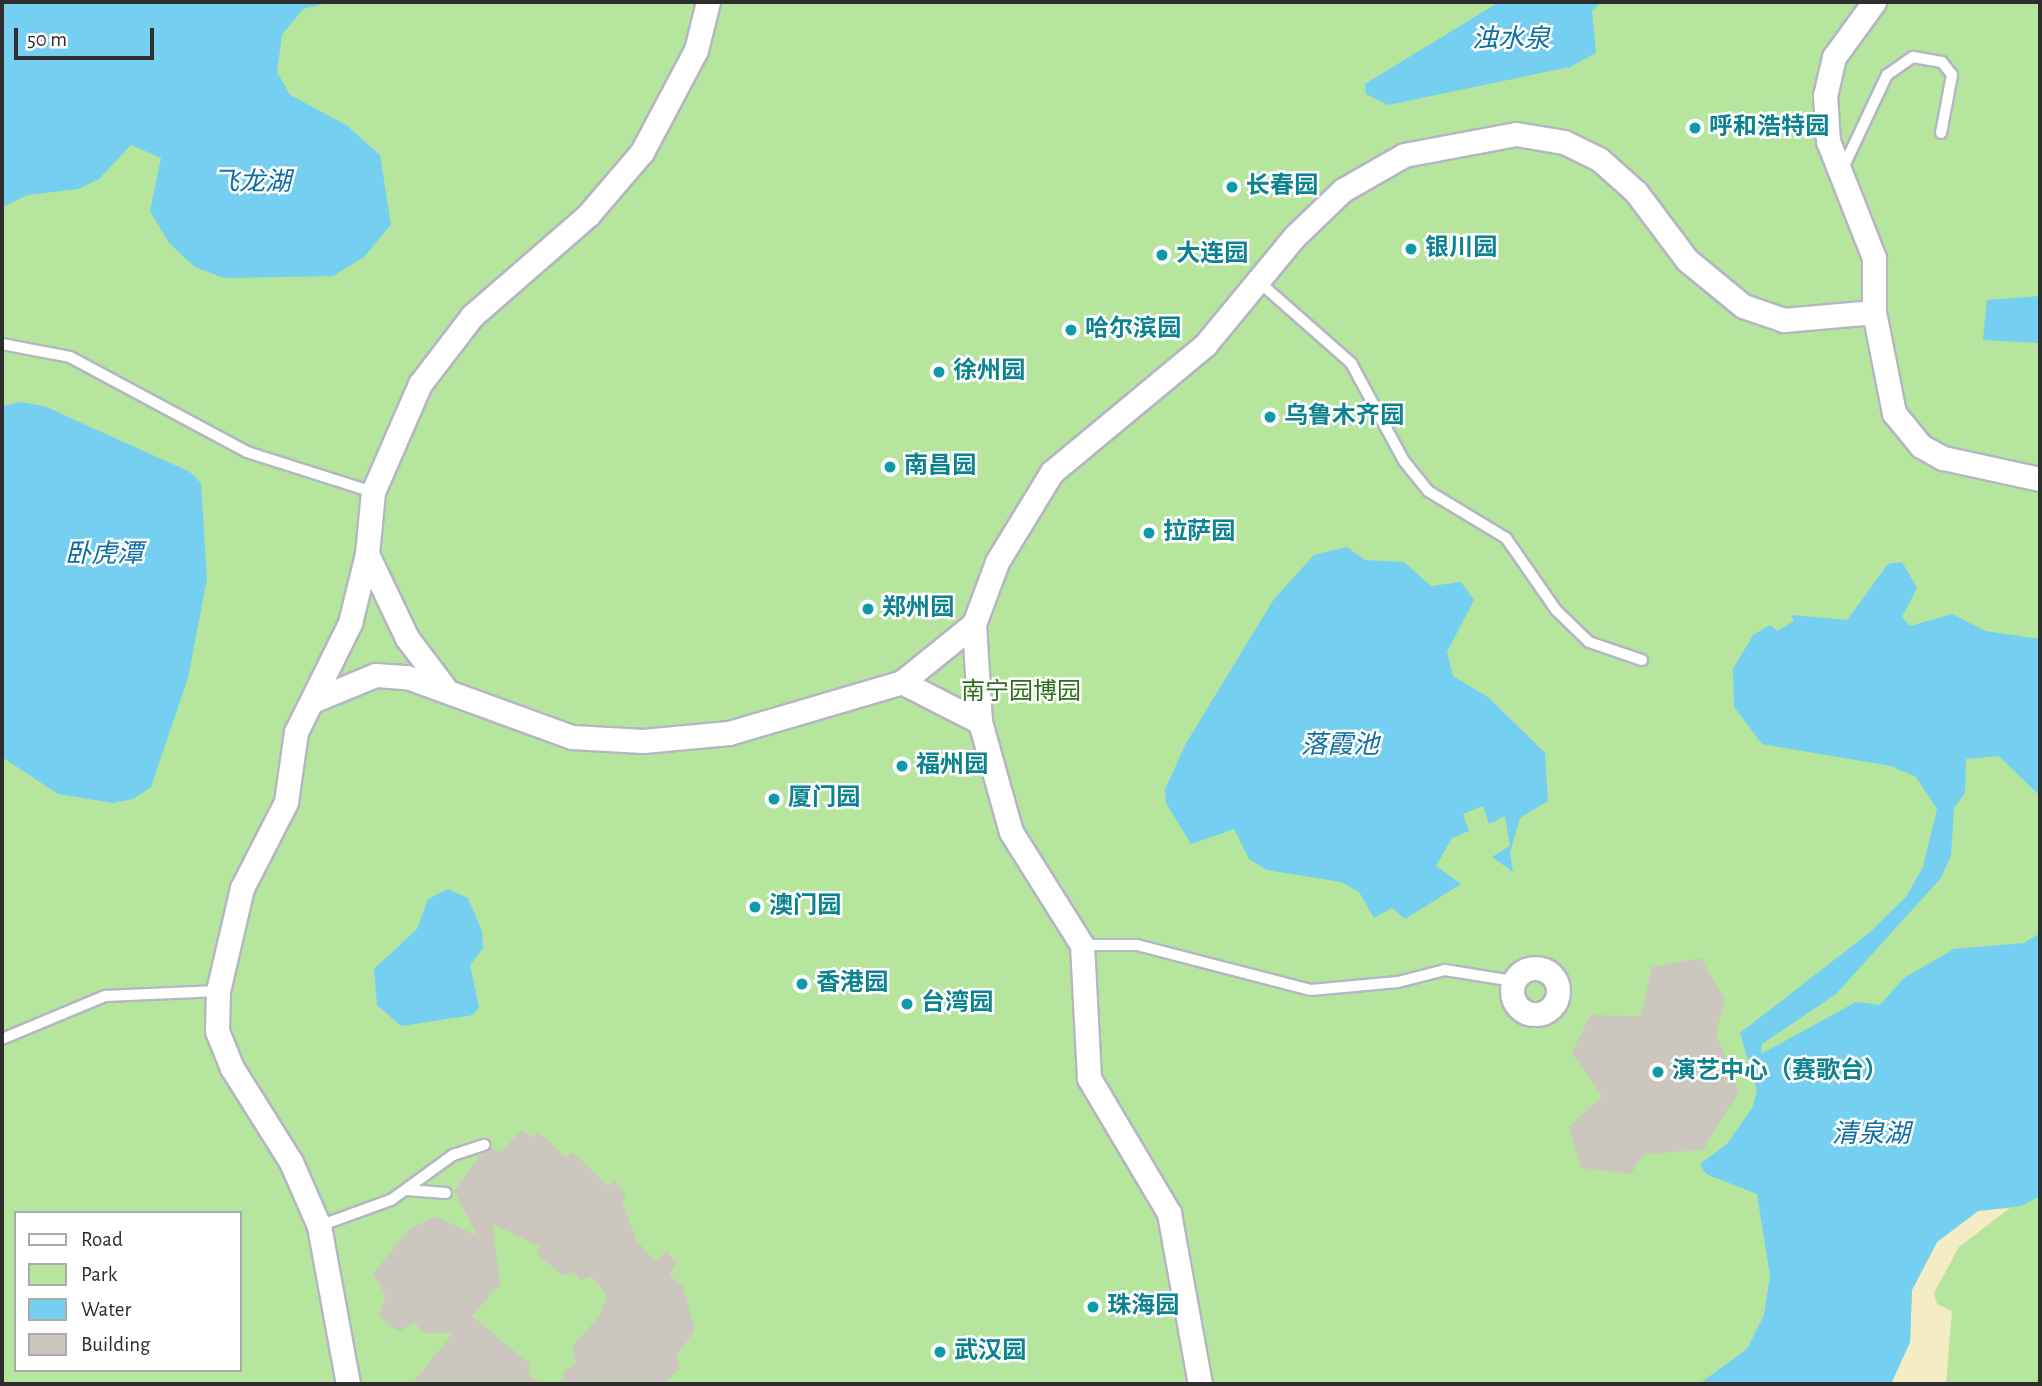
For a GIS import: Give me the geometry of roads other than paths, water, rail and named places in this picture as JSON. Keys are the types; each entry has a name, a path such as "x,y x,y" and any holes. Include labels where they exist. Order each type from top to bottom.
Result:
{"street":[{"path":"348,1384 318,1226 291,1162 225,1052 217,1031 218,991 242,888 286,802 296,732 315,700 350,623 367,554 373,492 389,445 444,349 509,280 588,215 642,152 696,50 708,2"},
{"path":"1874,2 1834,57 1825,95 1828,141 1874,258 1874,312 1886,390 1908,433 1943,458 2040,479"},
{"path":"1200,1384 1169,1213 1089,1078 1082,945 1011,832 979,722 974,624 997,562 1052,472 1205,345 1258,281 1343,190 1383,167 1465,139 1516,134 1564,142 1599,159 1636,192 1696,270 1760,315 1819,321 1874,312"},
{"path":"367,554 407,638 444,687"},
{"path":"315,700 375,675 444,687 511,720 572,737 643,741 729,733 902,682 974,624"},
{"path":"902,682 979,722"}],"lane":[{"path":"1841,172 1887,75 1913,57 1942,62 1952,75 1941,133"},
{"path":"1258,281 1351,363 1404,461 1428,491 1506,538 1556,610 1589,642 1642,660"},
{"path":"2,344 70,357 247,452 373,492"},
{"path":"1082,945 1137,945 1311,990 1398,982 1445,970 1514,981"},
{"path":"2,1040 105,996 218,991"},
{"path":"318,1226 406,1190 453,1155 484,1145"},
{"path":"406,1190 446,1193"}],"water":[{"name":"飞龙湖","path":"2,2 331,2 303,9 282,35 277,72 290,95 346,125 380,155 391,225 364,257 333,276 224,278 195,267 169,243 150,211 161,158 131,145 99,179 78,189 28,195 2,207"},
{"name":"浊水泉","path":"1499,2 1601,2 1592,11 1596,53 1570,67 1388,105 1366,94 1365,84"},
{"path":"2040,296 2040,343 1983,340 1987,300"},
{"name":"卧虎潭","path":"20,402 44,406 190,472 201,483 207,579 188,678 151,787 133,799 113,803 58,794 2,757 2,406"},
{"name":"落霞池","path":"1347,547 1365,560 1404,562 1431,586 1461,582 1474,600 1447,652 1453,676 1488,697 1545,753 1548,801 1520,818 1510,853 1513,872 1492,857 1510,846 1505,816 1489,824 1483,806 1463,814 1469,831 1452,838 1436,866 1461,884 1405,919 1392,908 1374,918 1359,892 1341,882 1267,870 1249,859 1234,829 1191,844 1166,803 1165,790 1185,745 1274,599 1314,555"},
{"name":"清泉湖","path":"1902,562 1917,588 1902,617 1910,626 1952,614 1985,631 2040,639 2040,796 1999,756 1966,759 1965,793 1954,808 1951,856 1941,878 1836,994 1762,1044 1761,1054 1856,1002 1880,1005 1904,978 1954,949 2024,943 2040,933 2040,1196 2021,1206 1978,1211 1937,1242 1912,1290 1910,1342 1891,1384 1699,1384 1747,1349 1764,1315 1770,1276 1757,1194 1706,1174 1700,1164 1727,1144 1752,1108 1757,1091 1740,1033 1869,933 1906,897 1923,867 1937,809 1916,777 1891,766 1762,744 1734,707 1733,669 1753,635 1770,625 1777,631 1794,621 1791,615 1847,620 1888,564"},
{"path":"448,889 468,898 482,931 483,948 470,965 479,1007 473,1015 401,1026 377,1005 374,969 417,929 428,899"}],"place":[{"name":"呼和浩特园","path":"1695,128"},
{"name":"长春园","path":"1232,187"},
{"name":"银川园","path":"1411,249"},
{"name":"大连园","path":"1162,255"},
{"name":"哈尔滨园","path":"1071,330"},
{"name":"徐州园","path":"939,372"},
{"name":"乌鲁木齐园","path":"1270,417"},
{"name":"南昌园","path":"890,467"},
{"name":"拉萨园","path":"1149,533"},
{"name":"郑州园","path":"868,609"},
{"name":"福州园","path":"902,766"},
{"name":"厦门园","path":"774,799"},
{"name":"澳门园","path":"755,907"},
{"name":"香港园","path":"802,984"},
{"name":"台湾园","path":"907,1004"},
{"name":"演艺中心（赛歌台）","path":"1658,1072"},
{"name":"珠海园","path":"1093,1307"},
{"name":"武汉园","path":"940,1352"}],"park label":[{"name":"南宁园博园","path":"1021,693"}]}
